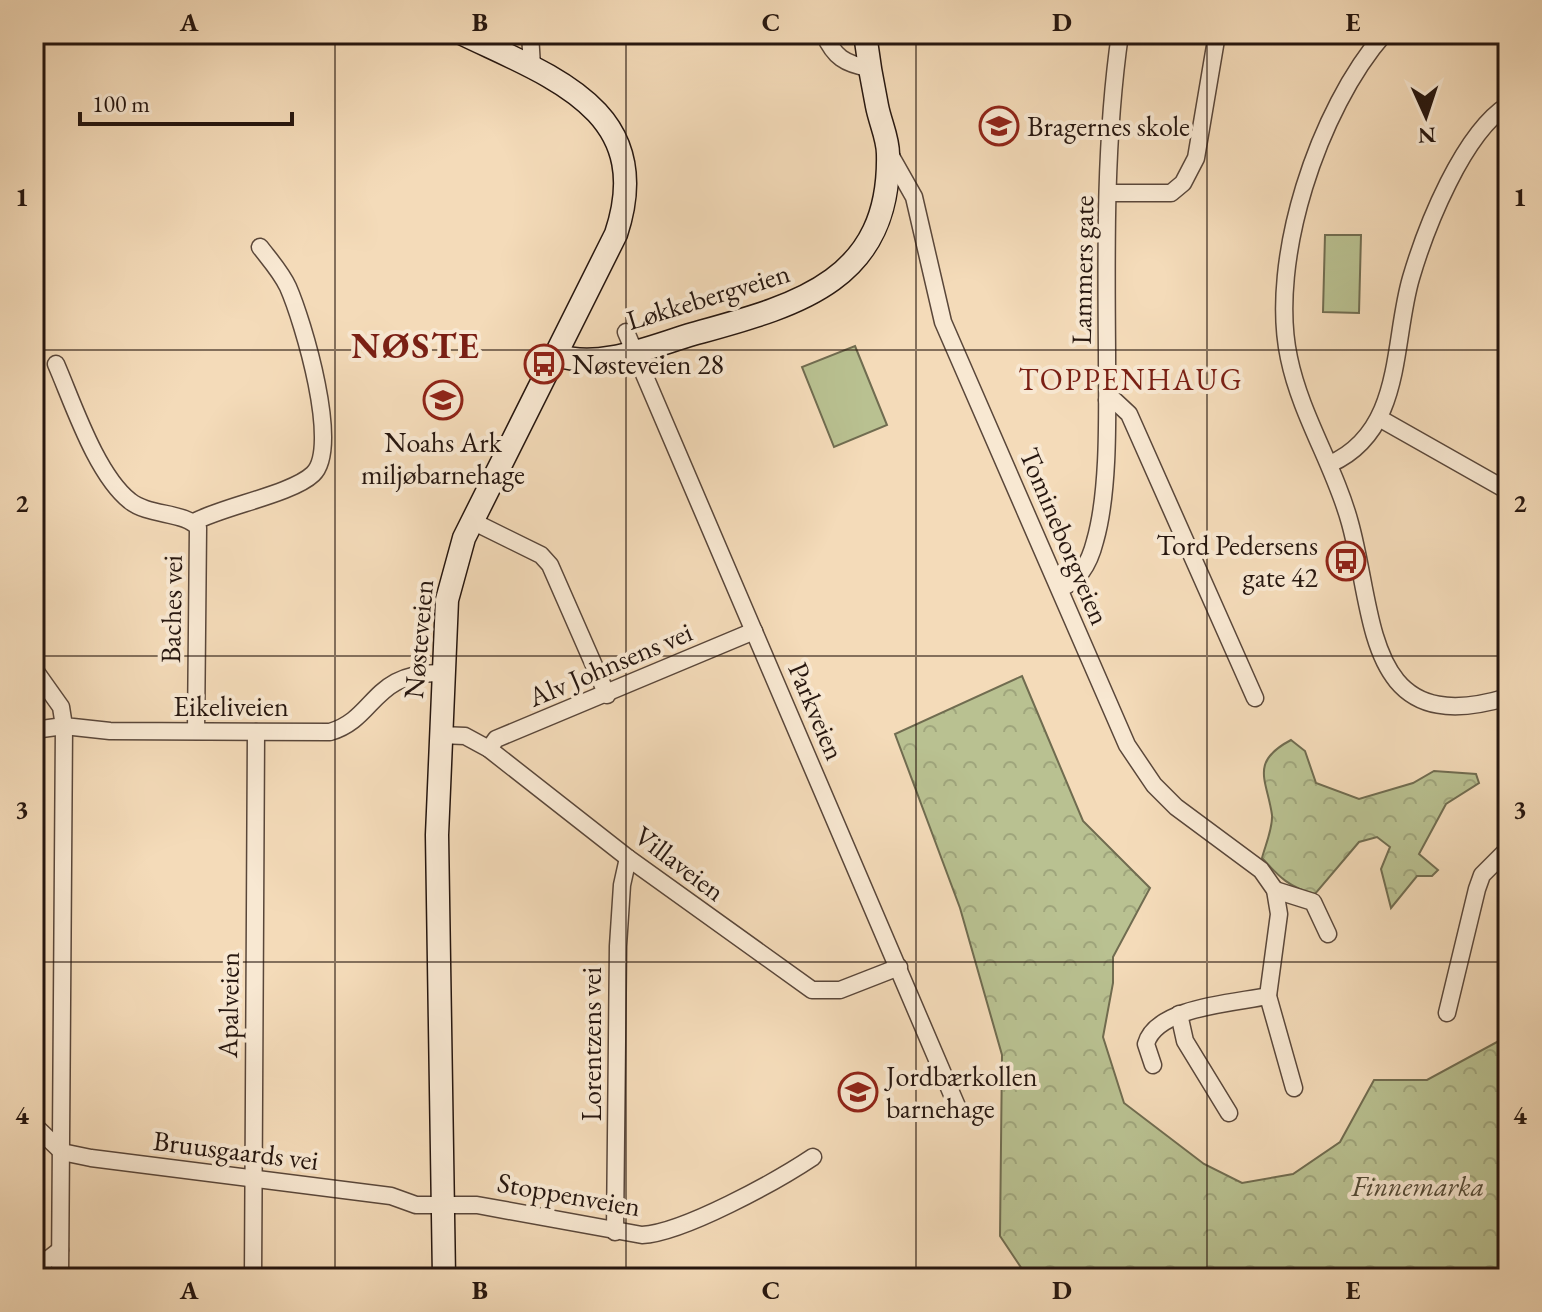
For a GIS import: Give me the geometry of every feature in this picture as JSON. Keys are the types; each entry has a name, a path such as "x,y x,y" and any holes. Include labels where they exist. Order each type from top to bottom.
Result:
{"main road":[{"name":"Nøsteveien","path":"444,1278 437,835 443,673 450,587 472,521 616,234 625,200 624,166 618,143 593,108 561,81 463,34"},
{"name":"Løkkebergveien","path":"561,346 627,345 783,308 837,278 857,255 886,195 888,151 869,68 865,34"}],"street":[{"path":"530,34 532,66"},
{"path":"824,34 837,56 846,64 869,68"},
{"name":"Lammers gate","path":"1061,588 1079,576 1096,538 1107,400 1113,81 1120,34"},
{"path":"1109,193 1171,193 1191,171 1217,34"},
{"path":"1384,34 1347,89 1324,136 1302,195 1289,254 1285,305 1288,355 1298,390 1330,464 1355,542 1373,636 1390,673 1412,693 1446,706 1475,706 1508,697"},
{"path":"1330,464 1357,448 1379,418 1393,376 1411,279 1434,218 1479,130 1508,105"},
{"name":"Tomineborgveien","path":"888,151 914,197 943,322 1061,588 1100,685 1140,767 1176,807 1261,870 1275,890"},
{"path":"194,522 307,478 324,457 323,421 297,312 280,273 260,247"},
{"name":"Parkveien","path":"627,345 754,631 959,1111"},
{"name":"Baches vei","path":"56,364 115,485 141,509 194,522 199,537 196,731"},
{"path":"1107,400 1114,400 1129,414 1255,698"},
{"path":"1379,418 1508,491"},
{"path":"472,521 541,555 550,565 607,695"},
{"name":"Alv Johnsens vei","path":"489,749 496,739 754,631"},
{"path":"34,669 61,707 64,726 60,1278"},
{"name":"Eikeliveien","path":"34,730 64,726 110,731 336,731 391,683 408,676 443,673"},
{"name":"Apalveien","path":"253,1278 256,732"},
{"name":"Villaveien","path":"440,735 465,736 489,749 628,858 816,992 840,990 899,967"},
{"path":"1447,1013 1482,875 1508,849"},
{"name":"Lorentzens vei","path":"615,1232 618,934 622,885 628,858"},
{"path":"1294,1088 1268,996 1279,914 1275,890 1313,902 1328,934"},
{"path":"1153,1065 1147,1050 1149,1035 1159,1022 1179,1014 1268,996"},
{"path":"1179,1014 1185,1041 1229,1113"},
{"path":"34,1125 62,1152"},
{"name":"Bruusgaards vei","path":"62,1152 391,1196 416,1205 442,1205"},
{"name":"Stoppenveien","path":"442,1205 477,1205 615,1232 663,1233 813,1157"},
{"path":"34,1270 60,1250"}],"green space":[{"path":"1325,235 1361,235 1359,313 1323,312"},
{"path":"855,346 887,425 834,447 802,367"},
{"name":"Finnemarka","path":"1022,676 1083,821 1150,888 1113,957 1113,983 1103,1037 1124,1103 1204,1164 1242,1183 1293,1174 1340,1142 1374,1080 1427,1080 1508,1036 1508,1278 1028,1278 1000,1236 1002,1055 960,908 895,734"},
{"path":"1291,740 1305,751 1316,783 1359,799 1413,783 1434,771 1476,774 1479,783 1446,804 1419,854 1438,870 1432,876 1417,876 1391,908 1381,869 1390,847 1377,837 1359,842 1315,894 1299,889 1280,876 1262,858 1272,820 1264,773 1270,756"}],"place":[{"name":"Bragernes skole","path":"999,126"},
{"name":"Nøsteveien 28","path":"544,364"},
{"name":"Noahs Ark miljøbarnehage","path":"443,400"},
{"name":"Tord Pedersens gate 42","path":"1346,561"},
{"name":"Jordbærkollen barnehage","path":"858,1092"}],"district":[{"name":"NØSTE","path":"416,345"},
{"name":"TOPPENHAUG","path":"1131,380"}]}
